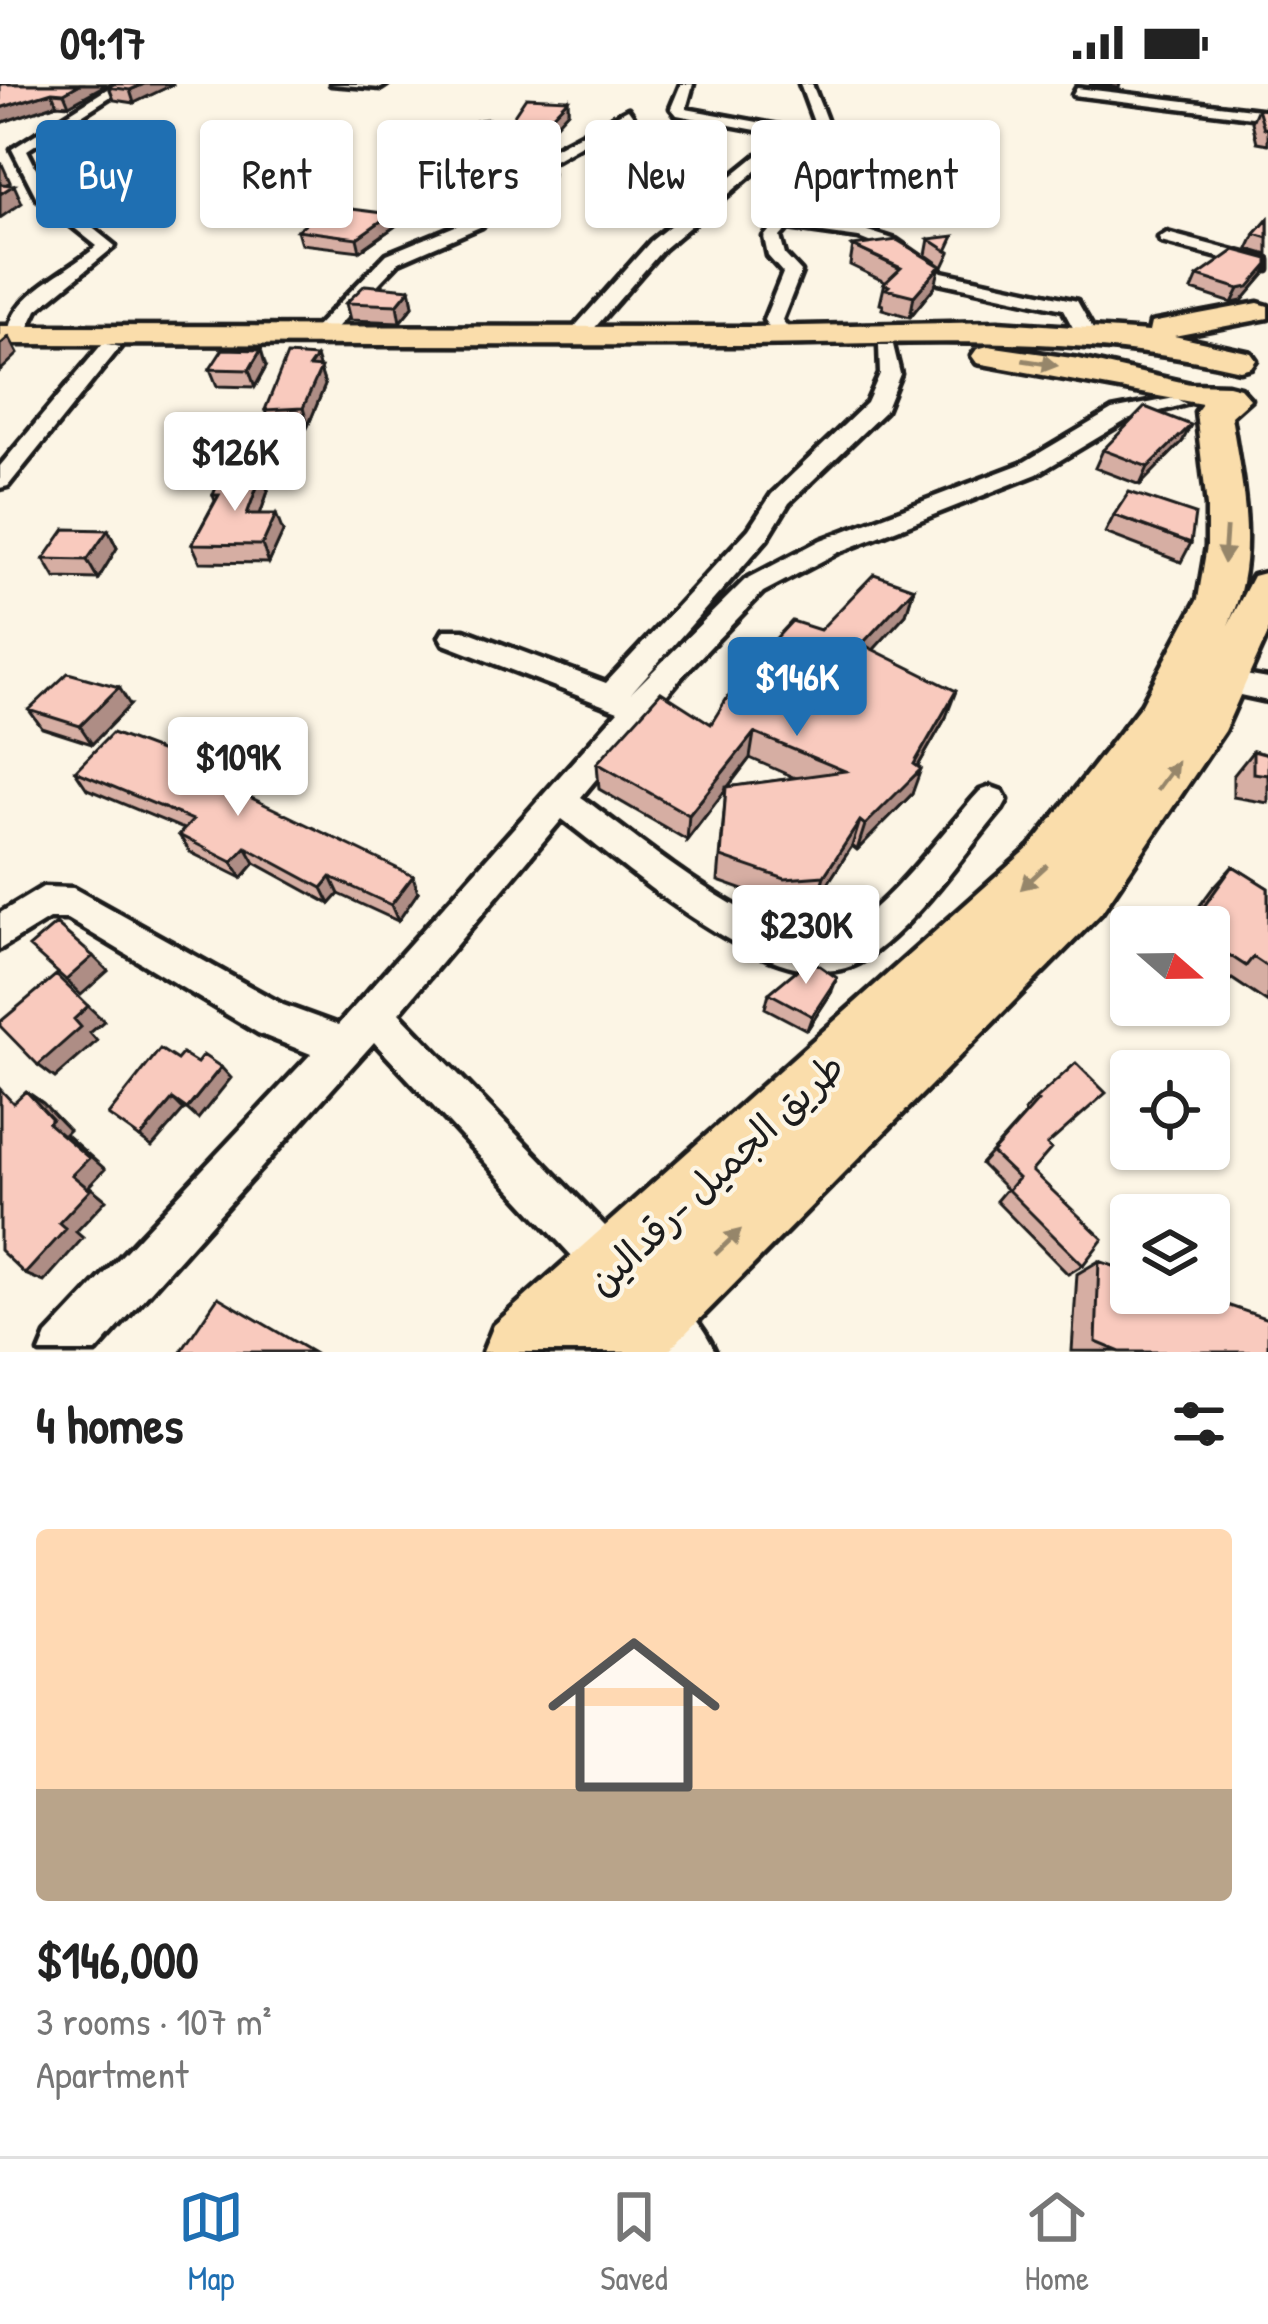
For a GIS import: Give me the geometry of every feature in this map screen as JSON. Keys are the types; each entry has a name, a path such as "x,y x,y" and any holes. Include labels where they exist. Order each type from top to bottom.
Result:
{"main road":[{"path":"5,339 110,347 820,341 1183,327 1263,308"},
{"path":"1246,381 1228,344 1263,308"},
{"path":"1074,331 1169,344 1246,381"},
{"path":"5,339 784,335 1017,359 1190,394 1246,381"},
{"path":"1115,376 1175,404 1203,427 1218,454"},
{"name":"طريق الجميل -رقدالين","path":"520,1352 1050,862 1146,735 1219,599 1227,546 1213,412 1246,381"},
{"name":"طريق الجميل -رقدالين","path":"613,1352 674,1331 1081,896 1199,730 1245,686 1268,586"}],"street":[{"path":"5,339 32,304 106,246 42,195 9,148 124,84"},
{"path":"337,84 381,84"},
{"path":"687,84 677,108 682,112 751,128"},
{"path":"806,84 817,120"},
{"path":"1077,92 1268,115"},
{"path":"561,150 628,113"},
{"path":"577,336 657,245 751,168"},
{"path":"317,337 393,258 464,228"},
{"path":"780,228 772,237 777,256 792,272 773,320 784,335"},
{"path":"819,228 890,244 936,276 1070,305 1074,331"},
{"path":"1167,238 1268,265"},
{"path":"0,481 110,347"},
{"path":"64,1352 345,1047 558,798 780,499 877,406 890,374 886,349"},
{"path":"625,702 754,586 789,566 1029,469 1120,415 1175,404"},
{"path":"454,637 625,702"},
{"path":"558,798 746,934 803,955 850,949 888,917 992,800"},
{"path":"0,933 44,903 74,904 272,1020 345,1047"},
{"path":"374,1014 674,1331"}],"building":[{"path":"0,84 80,84 64,93 52,92 0,108"},
{"path":"144,84 130,90 109,87"},
{"path":"526,97 568,99 548,120 511,120"},
{"path":"1258,108 1268,109 1268,129 1264,128"},
{"path":"353,209 377,212 377,224 357,238 297,230 353,228"},
{"path":"1268,219 1268,238 1255,234"},
{"path":"954,236 947,251 929,239"},
{"path":"897,240 940,266 914,296 886,289 889,286 884,284 901,268 853,246"},
{"path":"1235,250 1268,259 1249,287 1239,289 1198,276"},
{"path":"365,285 410,289 397,305 346,303"},
{"path":"223,349 261,350 249,370 210,369"},
{"path":"287,355 316,357 309,367 321,368 303,408 265,410"},
{"path":"1145,407 1191,425 1148,467 1103,450"},
{"path":"222,473 262,473 247,514 276,514 262,545 192,544 219,495 213,495"},
{"path":"1129,492 1195,514 1191,543 1114,515"},
{"path":"65,529 108,530 87,560 44,559"},
{"path":"874,574 914,588 862,644 956,691 914,764 921,769 865,825 860,821 824,876 785,879 721,857 726,787 845,771 754,733 689,815 597,763 661,692 711,724 750,661 792,621 820,630"},
{"path":"68,673 119,687 80,726 29,710"},
{"path":"112,733 214,771 208,777 413,876 391,905 331,877 322,888 246,847 232,862 179,835 193,820 75,771"},
{"path":"1253,751 1268,755 1268,775 1253,773"},
{"path":"1233,866 1268,888 1268,967 1253,957 1246,966 1230,956 1230,906 1204,906"},
{"path":"56,924 93,956 66,980 29,947"},
{"path":"810,959 837,978 812,1016 769,993"},
{"path":"56,975 88,1006 74,1019 81,1027 38,1065 0,1022"},
{"path":"160,1049 177,1060 182,1054 197,1063 203,1055 221,1067 187,1109 173,1099 140,1138 108,1115"},
{"path":"1076,1063 1106,1093 1047,1145 1051,1149 1032,1171 1103,1239 1083,1265 1008,1190 1018,1178 992,1153 1036,1099"},
{"path":"0,1089 13,1103 26,1091 52,1119 48,1123 89,1158 72,1175 90,1190 59,1223 66,1229 25,1274 0,1250"},
{"path":"1099,1261 1110,1265 1110,1314 1230,1314 1230,1306 1268,1319 1268,1352 1120,1352 1096,1342"},
{"path":"218,1297 312,1352 181,1352"}]}
